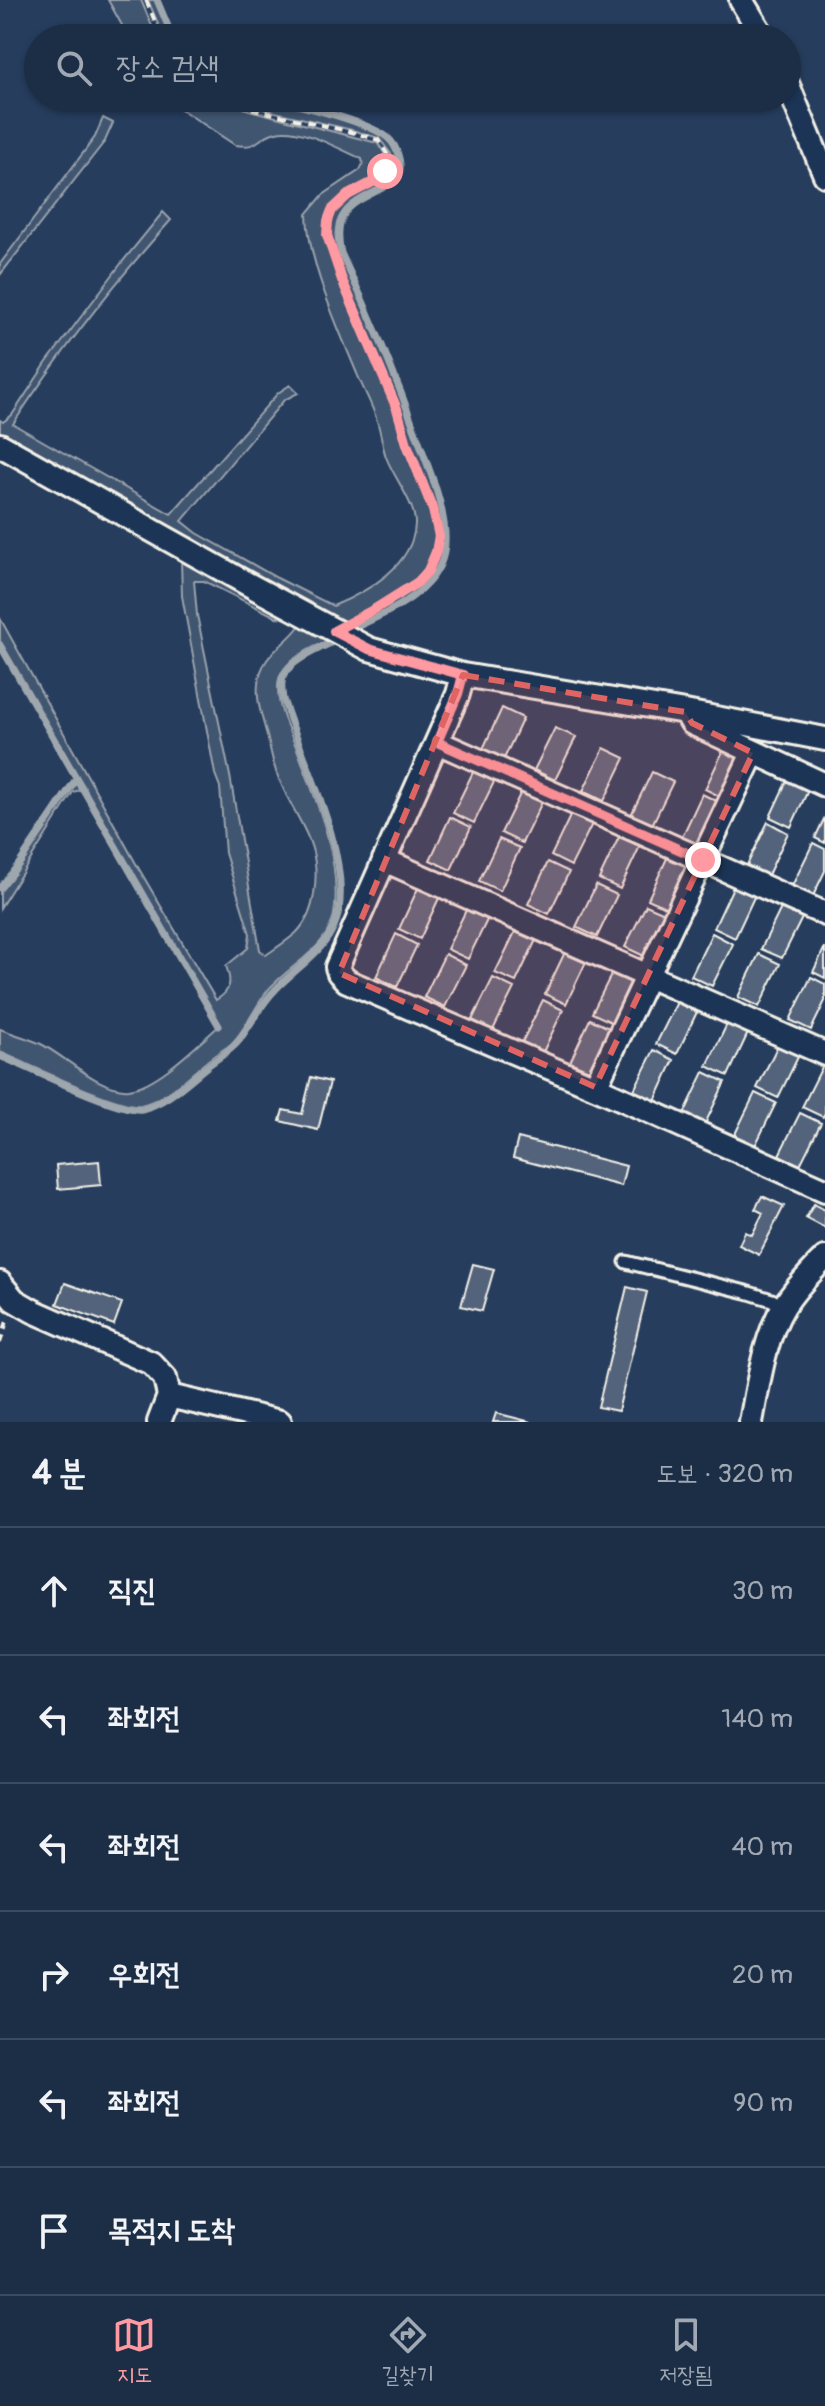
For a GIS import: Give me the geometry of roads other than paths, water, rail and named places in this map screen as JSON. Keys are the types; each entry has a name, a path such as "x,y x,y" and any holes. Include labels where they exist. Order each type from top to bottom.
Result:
{"street":[{"path":"741,0 756,24"},
{"path":"799,112 825,175"},
{"path":"0,445 369,649 463,675 825,739"},
{"path":"463,675 458,694 337,967 341,976 355,985 595,1087 825,1190"},
{"path":"685,712 692,723 825,785"},
{"path":"437,742 825,914"},
{"path":"595,1087 753,753"},
{"path":"384,860 825,1054"},
{"path":"751,1422 759,1378 783,1307 825,1258"},
{"path":"0,1283 14,1300 33,1311 151,1363 165,1378 169,1396 159,1422"},
{"path":"169,1396 280,1422"}],"lane":[{"path":"626,1262 746,1292 783,1307"}],"waterway":[{"path":"157,0 167,24"},
{"path":"322,112 363,125 387,137 400,161 395,181 360,200 344,214 339,237 341,253 410,417 433,481 445,528 440,565 424,587 402,604 352,629"},
{"path":"0,1056 114,1104 142,1109 152,1106 171,1096 234,1046 270,995 323,945 336,923 339,910 337,859 322,804 283,699 282,679 295,663 336,640"},
{"path":"0,645 219,1026"},
{"path":"0,888 76,779"}]}
